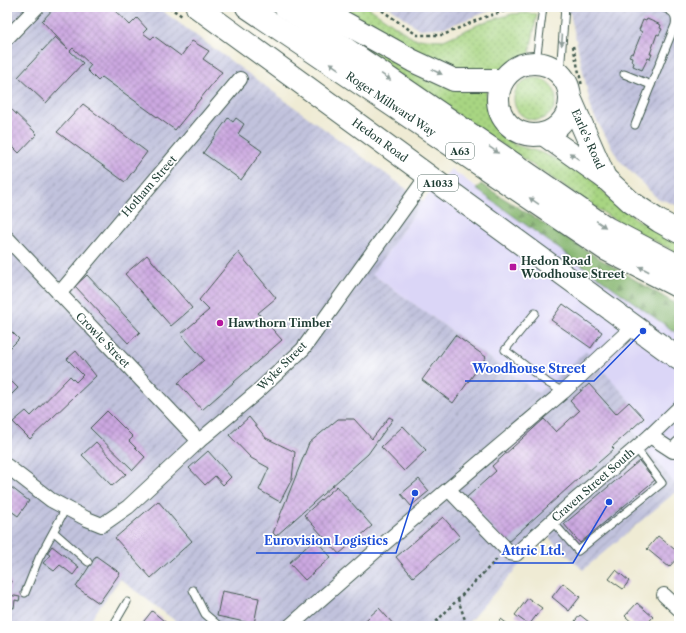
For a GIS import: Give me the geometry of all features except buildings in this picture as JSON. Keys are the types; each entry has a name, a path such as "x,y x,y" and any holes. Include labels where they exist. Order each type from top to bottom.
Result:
{"highway":[{"name":"Hedon Road","path":"197,7 679,359"},
{"name":"Roger Millward Way","path":"247,7 605,249 679,288"},
{"name":"Roger Millward Way","path":"285,7 607,228 679,266"},
{"path":"316,7 413,61 454,80 503,80"},
{"path":"536,62 553,68 566,82 570,91 577,96 562,122 554,130 543,134 525,134 508,125 501,115 498,104 498,91 503,80 509,72 517,66 536,62"},
{"name":"Earle's Road","path":"577,96 605,178"},
{"name":"Earle's Road","path":"543,134 605,178 631,202 659,221 679,232"}],"street":[{"path":"7,38 30,9"},
{"name":"Hotham Street","path":"59,294 240,79"},
{"name":"Wyke Street","path":"66,508 102,525 128,507 199,441 257,392 302,349 428,175"},
{"name":"Crowle Street","path":"7,238 199,441"},
{"path":"290,626 386,542 563,392 634,326"},
{"name":"Craven Street South","path":"506,549 510,553 516,554 650,436 679,408"},
{"path":"650,436 673,451 679,444"},
{"path":"7,466 51,500 66,508"},
{"path":"449,490 506,549"},
{"path":"664,595 679,609"}],"lane":[{"path":"560,74 565,7"},
{"path":"635,125 675,25 676,19 674,14 662,7"},
{"path":"536,62 543,9"},
{"path":"624,74 651,85"},
{"path":"534,313 505,350 563,392"},
{"path":"552,521 578,550 662,483 636,448"},
{"path":"25,593 39,558 66,508"},
{"path":"54,532 88,562"},
{"path":"192,590 204,614 219,626"},
{"path":"113,626 127,602"}],"path":[{"path":"377,7 417,35 443,35 482,18 511,9 543,9"},
{"path":"572,41 577,96"},
{"path":"432,626 506,549"},
{"path":"458,599 467,626"}],"shaded area":[{"path":"7,7 157,7 423,201 372,274 538,393 586,351 646,419 633,431 679,489 583,570 546,535 465,626 182,626 120,579 86,626 31,626 7,624"},
{"path":"389,7 501,7 446,27 419,29"},
{"path":"550,7 679,7 679,206 657,198 619,160 592,112 570,13"},
{"path":"451,169 679,335 679,490 633,431 646,419 586,352 538,393 372,274 423,201"}],"green space":[{"path":"325,7 368,7 414,39 444,40 484,22 512,14 537,14 529,57 495,72 457,74"},
{"path":"321,23 487,85 487,111 495,129 515,145 539,152 564,162 588,175 608,196 636,219 679,242 679,254 610,217"},
{"path":"535,78 550,84 556,99 550,114 535,120 520,114 514,99 520,84"},
{"path":"481,184 600,259 679,306 679,335 476,189"}],"place":[{"name":"Hedon Road Woodhouse Street","path":"513,267"},
{"name":"Hawthorn Timber","path":"220,323"},
{"name":"Woodhouse Street","path":"643,331"},
{"name":"Eurovision Logistics","path":"415,493"},
{"name":"Attric Ltd.","path":"609,502"}]}
